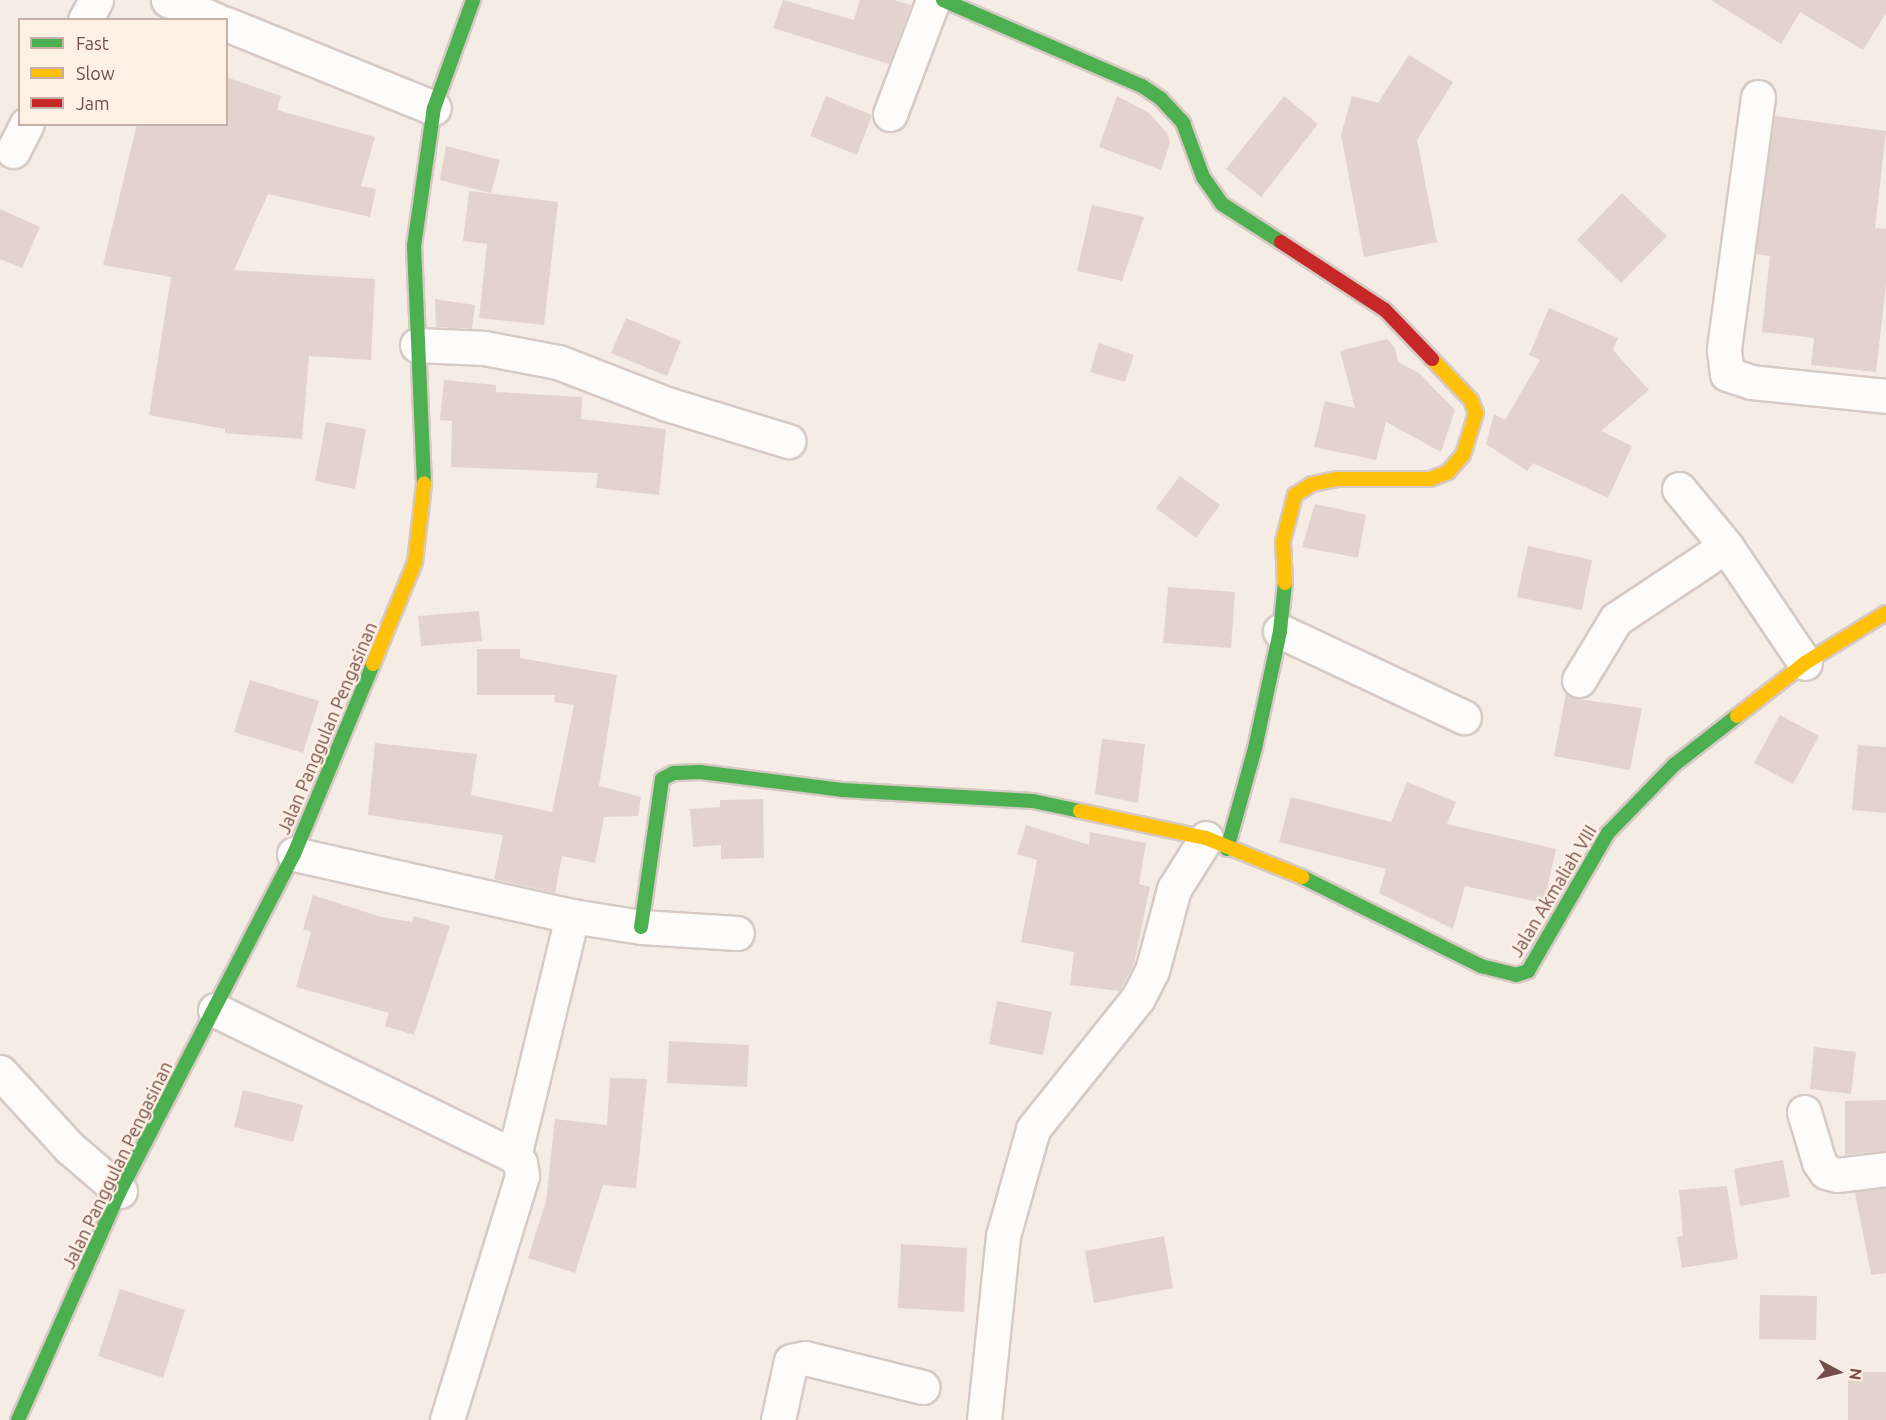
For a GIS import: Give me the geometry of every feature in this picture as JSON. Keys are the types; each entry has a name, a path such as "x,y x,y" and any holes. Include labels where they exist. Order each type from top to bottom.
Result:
{"street":[{"path":"87,18 96,0"},
{"path":"168,0 211,18"},
{"name":"Jalan Panggulan Pengasinan","path":"18,1420 120,1191 294,854 415,562 425,497 414,246 424,154 435,108 473,0"},
{"path":"890,114 933,0"},
{"path":"943,0 1142,86 1161,99 1183,123 1203,177 1222,204 1385,310 1472,400 1476,413 1463,455 1448,472 1430,479 1337,479 1312,484 1295,495 1283,541 1285,587 1280,631 1255,748 1216,844 1174,889 1152,971 1138,998 1033,1130 1003,1236 984,1420"},
{"path":"228,25 435,108"},
{"path":"1758,97 1724,350 1726,374 1751,382 1886,396"},
{"path":"417,345 484,348 558,362 667,404 788,441"},
{"path":"1679,489 1726,546 1805,663"},
{"path":"1579,680 1616,619 1726,546"},
{"name":"Jalan Akmaliah VIII","path":"641,927 662,779 674,773 700,772 842,790 1033,801 1216,844 1329,888 1481,966 1516,975 1528,971 1608,833 1631,805 1674,765 1805,663 1886,613"},
{"path":"1280,631 1464,717"},
{"path":"294,854 572,916 641,927 737,933"},
{"path":"514,1155 572,916"},
{"path":"215,1010 514,1155 520,1163 522,1176 447,1420"},
{"path":"0,1072 70,1148 120,1191"},
{"path":"1804,1112 1819,1162 1826,1172 1837,1174 1886,1169"},
{"path":"778,1420 791,1361 805,1359 922,1387"}],"building":[{"path":"783,0 854,20 860,0 894,0 911,5 889,64 773,28"},
{"path":"1711,0 1886,0 1886,13 1863,50 1800,12 1781,44"},
{"path":"1409,55 1453,82 1417,140 1437,242 1364,257 1341,135 1352,96 1378,103"},
{"path":"228,78 281,96 277,110 375,137 361,186 376,189 370,217 268,194 234,270 375,279 371,360 309,356 302,439 225,433 225,429 149,415 171,277 103,265 137,126 228,126"},
{"path":"826,96 872,115 857,155 810,136"},
{"path":"1117,96 1149,113 1167,133 1170,143 1161,170 1099,147"},
{"path":"1284,96 1318,124 1261,197 1226,169"},
{"path":"1774,116 1886,131 1875,228 1886,229 1886,285 1876,372 1811,365 1814,338 1762,332 1770,256 1756,254"},
{"path":"446,146 500,160 491,193 440,180"},
{"path":"469,191 558,202 544,325 479,318 487,244 463,241"},
{"path":"1622,193 1667,236 1621,283 1577,240"},
{"path":"1092,205 1144,217 1122,281 1077,271"},
{"path":"0,209 40,227 22,268 0,259"},
{"path":"435,299 475,305 472,329 436,327"},
{"path":"1549,308 1618,338 1613,350 1649,390 1601,431 1632,446 1608,498 1533,463 1527,471 1486,444 1494,414 1505,420 1540,360 1529,355"},
{"path":"626,318 681,341 667,376 611,353"},
{"path":"1387,339 1395,348 1398,362 1419,373 1455,410 1441,452 1386,422 1376,460 1314,447 1325,401 1355,408 1340,351"},
{"path":"1099,343 1134,355 1125,382 1090,372"},
{"path":"444,380 496,385 496,392 582,397 581,419 666,429 659,495 596,488 598,473 451,467 452,421 440,420"},
{"path":"326,422 366,429 355,489 315,481"},
{"path":"1180,476 1220,505 1196,538 1156,508"},
{"path":"1315,504 1366,515 1358,558 1302,547"},
{"path":"1528,546 1592,560 1582,610 1517,597"},
{"path":"1168,587 1235,592 1231,648 1163,643"},
{"path":"479,611 482,641 421,646 418,616"},
{"path":"477,649 520,649 520,658 617,675 599,786 641,797 638,816 604,817 595,863 562,856 555,893 494,879 503,835 368,815 375,743 477,754 471,795 552,812 574,705 554,702 555,695 477,695"},
{"path":"250,680 319,701 303,753 234,732"},
{"path":"1566,693 1578,699 1642,708 1630,770 1554,756"},
{"path":"1780,715 1819,736 1793,784 1754,763"},
{"path":"1102,739 1145,744 1138,803 1095,794"},
{"path":"1858,745 1886,747 1886,813 1852,810"},
{"path":"1407,782 1456,802 1447,824 1556,849 1544,903 1465,886 1453,929 1379,893 1386,869 1279,842 1291,797 1391,822"},
{"path":"763,799 764,858 721,859 721,845 693,847 690,809 720,807 720,800"},
{"path":"1026,825 1089,845 1090,832 1146,843 1139,884 1150,887 1134,964 1120,991 1070,985 1074,952 1021,942 1037,860 1017,854"},
{"path":"313,895 381,917 412,922 414,916 450,926 414,1035 385,1026 389,1013 296,987 311,932 303,929"},
{"path":"997,1001 1052,1012 1043,1055 989,1044"},
{"path":"669,1041 749,1045 747,1087 667,1083"},
{"path":"1814,1047 1856,1052 1851,1094 1810,1089"},
{"path":"610,1078 647,1079 636,1188 603,1185 575,1273 528,1258 546,1201 555,1119 607,1125"},
{"path":"243,1090 303,1105 293,1142 234,1127"},
{"path":"1886,1100 1886,1151 1845,1155 1845,1101"},
{"path":"1783,1160 1790,1197 1740,1206 1734,1169"},
{"path":"1727,1186 1738,1259 1682,1268 1677,1237 1683,1236 1679,1190"},
{"path":"1886,1188 1886,1273 1871,1275 1855,1192"},
{"path":"1164,1236 1173,1288 1094,1303 1085,1251"},
{"path":"901,1244 967,1248 964,1312 898,1308"},
{"path":"120,1289 185,1310 163,1378 98,1356"},
{"path":"1760,1295 1817,1296 1816,1340 1759,1339"},
{"path":"1848,1372 1886,1372 1886,1420 1848,1420"}],"traffic: fast":[{"path":"424,484 414,246 434,108 473,0"},
{"path":"943,0 1142,86 1161,99 1183,123 1203,177 1222,204 1281,242"},
{"path":"1227,849 1255,748 1280,631 1285,583"},
{"path":"18,1420 120,1191 294,854 373,664"},
{"path":"1302,877 1481,966 1516,975 1528,971 1608,833 1674,765 1737,716"},
{"path":"641,927 662,779 674,773 700,772 842,790 1033,801 1080,811"}],"traffic: slow":[{"path":"1285,583 1283,541 1295,495 1312,484 1337,479 1430,479 1448,472 1463,455 1476,413 1471,400 1432,359"},
{"path":"373,664 415,562 424,484"},
{"path":"1737,716 1805,663 1886,613"},
{"path":"1080,811 1206,838 1302,877"}],"traffic: jam":[{"path":"1281,242 1385,310 1432,359"}]}
